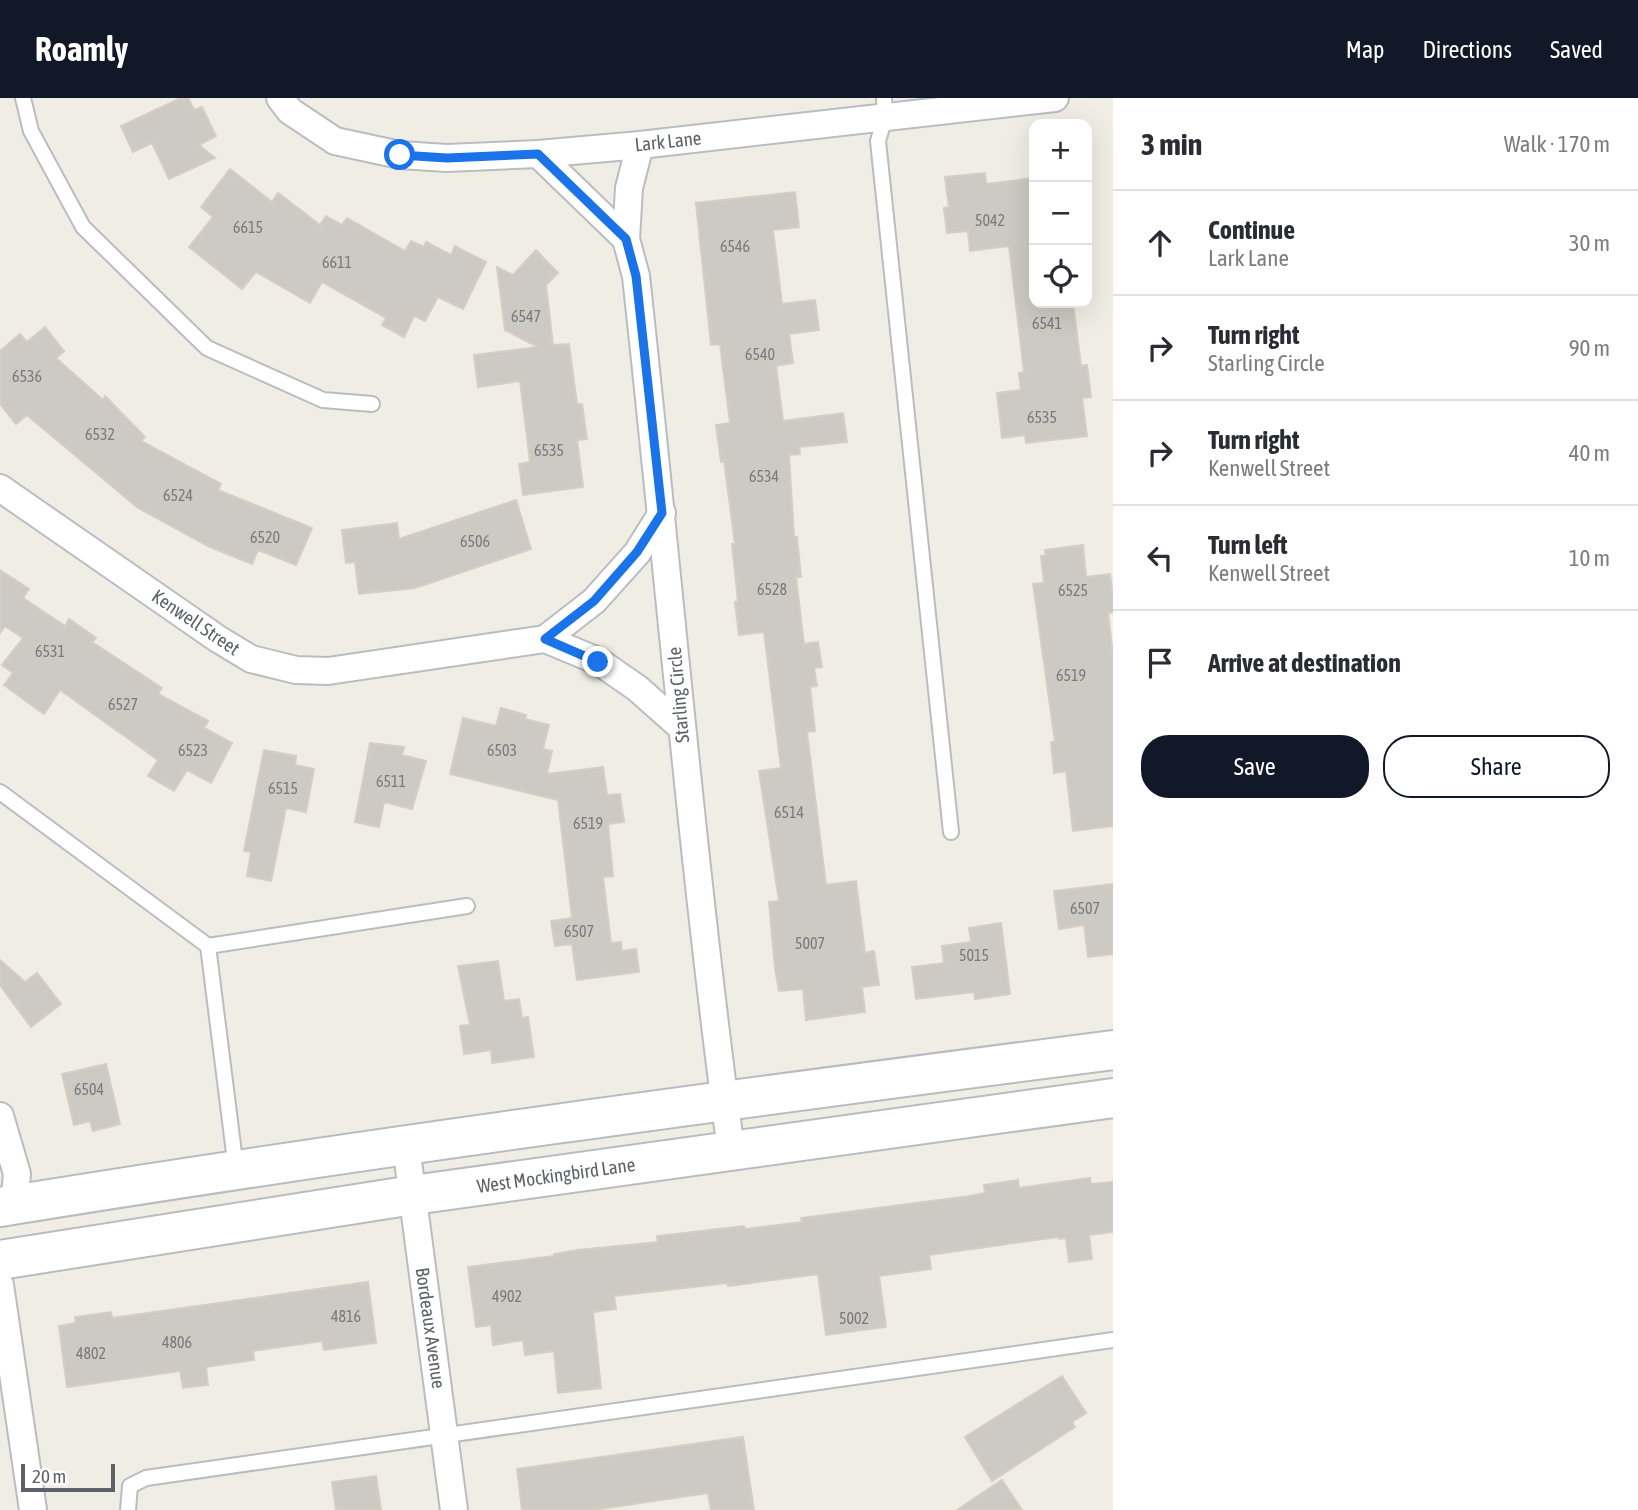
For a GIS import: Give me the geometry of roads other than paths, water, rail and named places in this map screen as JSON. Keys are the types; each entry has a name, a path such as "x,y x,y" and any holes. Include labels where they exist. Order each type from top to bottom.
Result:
{"main road":[{"path":"0,1250 7,1206 236,1170 724,1100 1113,1050"},
{"name":"West Mockingbird Lane","path":"0,1261 413,1195 1113,1098"}],"street":[{"name":"Lark Lane","path":"285,105 335,141 400,155 447,158 538,154 639,145 884,108 1055,98"},
{"name":"Starling Circle","path":"639,145 629,188 626,239 636,276 662,513 681,727 731,1150"},
{"path":"538,154 626,239"},
{"name":"Kenwell Street","path":"0,488 218,639 251,659 296,670 328,670 545,639 594,601 637,552 662,513"},
{"path":"545,639 598,662 637,688 681,727"},
{"path":"0,1116 17,1174 7,1206"},
{"name":"Bordeaux Avenue","path":"406,1146 454,1510"},
{"path":"0,1285 33,1510"}],"lane":[{"path":"23,98 31,131 83,227 207,348 323,400 372,404"},
{"path":"884,108 878,141 951,832"},
{"path":"0,792 208,946 467,906"},
{"path":"208,946 236,1170"},
{"path":"128,1510 130,1486 146,1478 1113,1340"}]}
